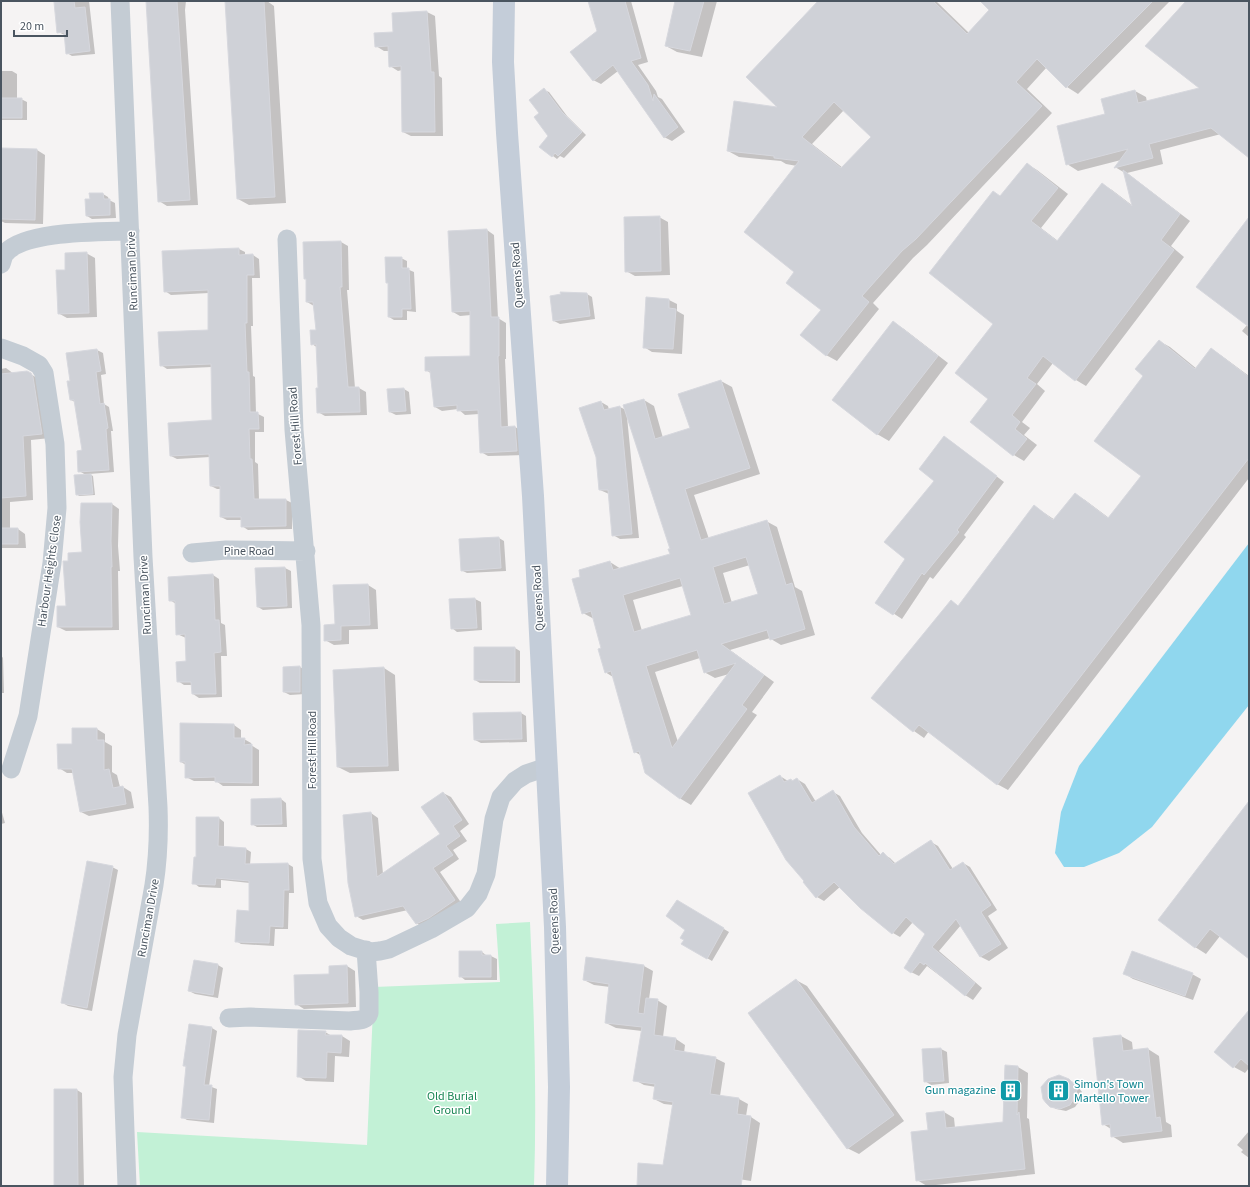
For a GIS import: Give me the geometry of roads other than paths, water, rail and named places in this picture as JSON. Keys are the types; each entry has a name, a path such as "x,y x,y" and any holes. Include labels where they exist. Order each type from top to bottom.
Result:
{"main road":[{"name":"Queens Road","path":"503,6 503,62 507,133 531,473 548,767 555,934 559,1087 557,1186"}],"street":[{"name":"Runciman Drive","path":"120,1 143,549 159,833 154,885 123,1063 122,1077 127,1186"},
{"path":"1,264 4,255 16,246 35,238 65,234 130,231"},
{"name":"Forest Hill Road","path":"287,239 294,430 306,551 311,625 312,859 318,903 328,926 339,938 351,946 370,952 380,951 389,949 467,908 478,894 486,874 494,819 502,797 515,781 526,774 548,767"},
{"name":"Harbour Heights Close","path":"1,348 39,364 44,373 55,444 57,508 52,563 28,716 11,769"},
{"name":"Pine Road","path":"192,553 226,550 306,551"},
{"path":"229,1018 250,1017 350,1021 364,1020 369,1013 366,950"}],"water":[{"path":"1249,543 1249,705 1152,827 1119,853 1084,867 1064,867 1055,853 1061,812 1079,766"}],"place":[{"name":"Gun magazine","path":"1011,1090"},
{"name":"Simon's Town Martello Tower","path":"1059,1091"}],"park label":[{"name":"Old Burial Ground","path":"452,1103"}]}
